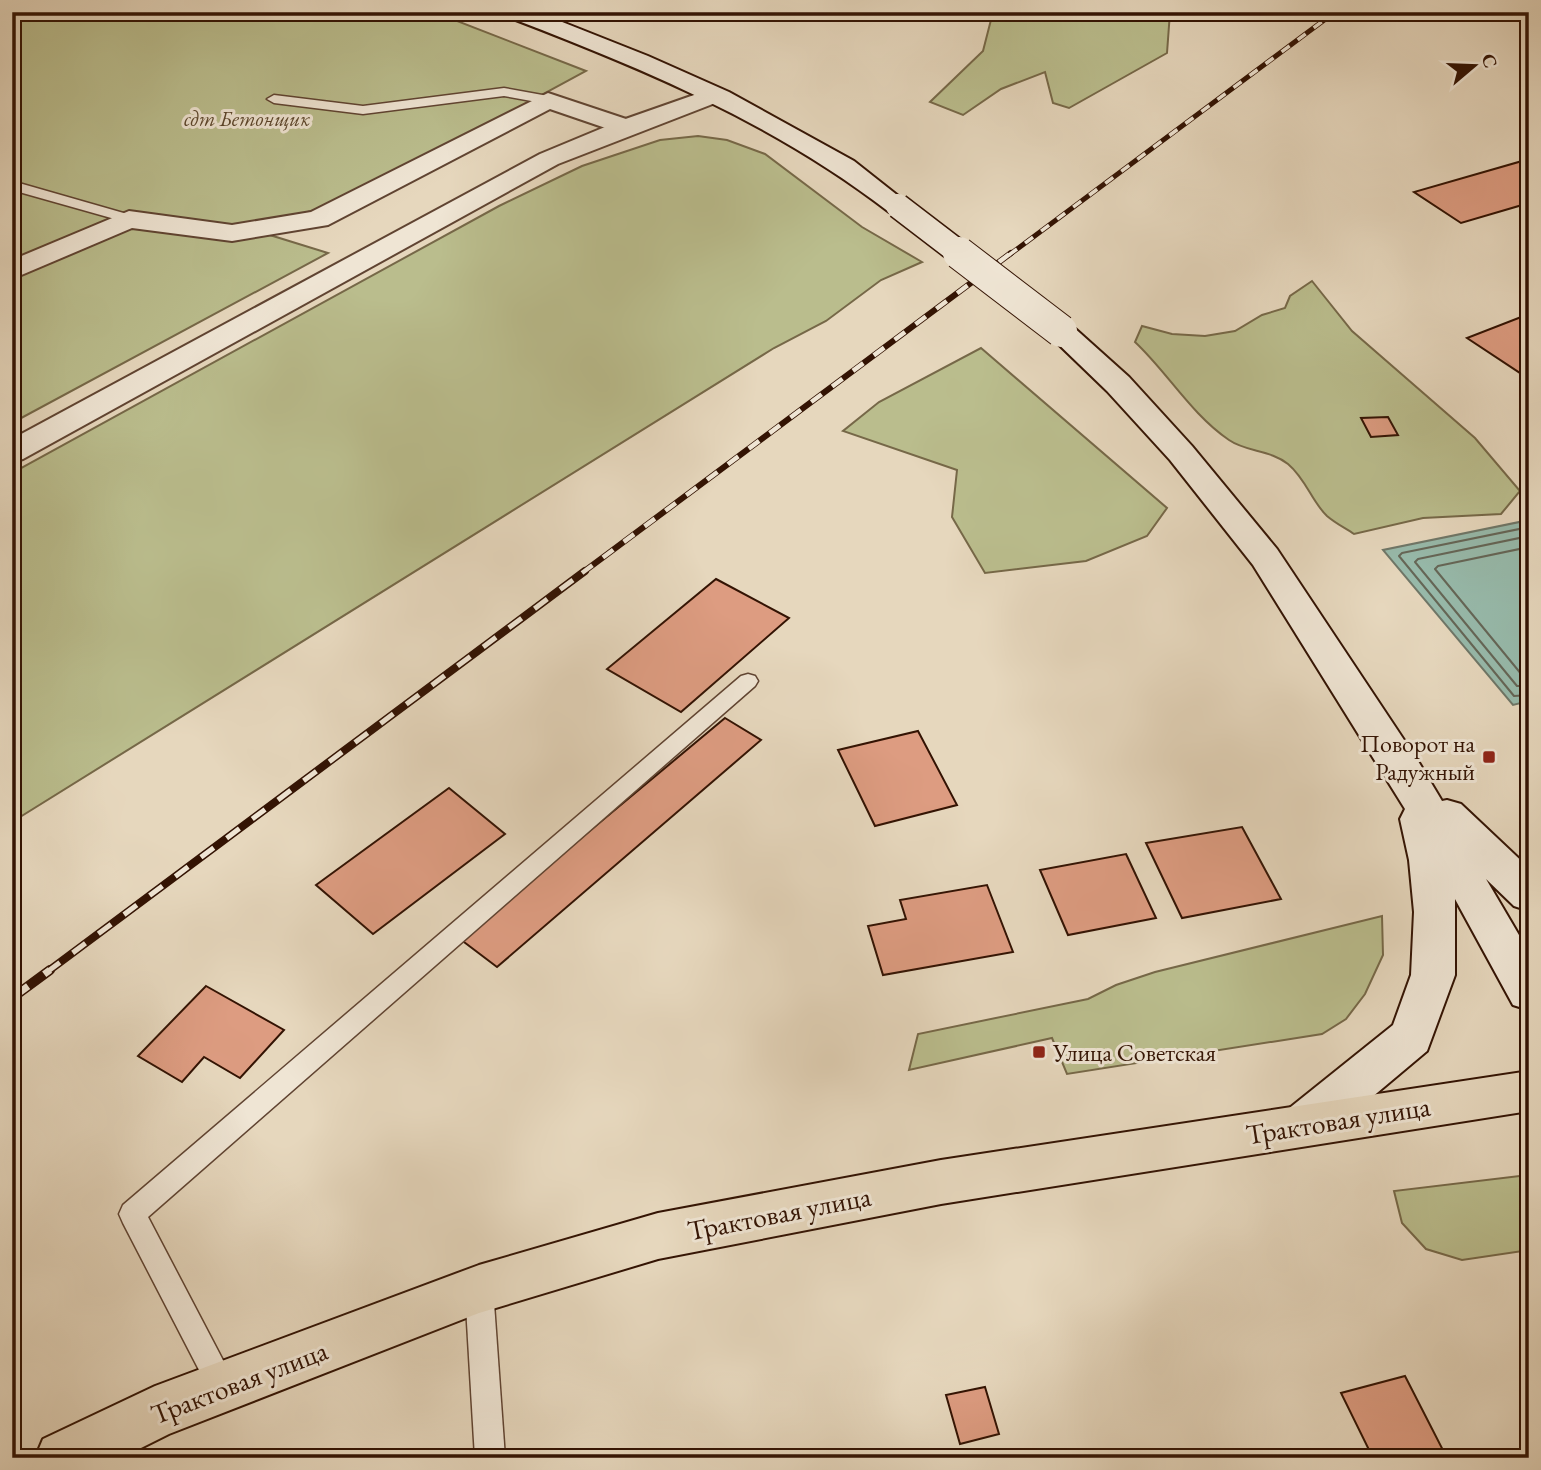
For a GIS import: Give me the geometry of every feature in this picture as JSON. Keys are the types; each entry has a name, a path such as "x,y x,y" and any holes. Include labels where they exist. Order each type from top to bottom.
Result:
{"main road":[{"path":"516,12 554,17 714,94 839,162 1089,355 1163,433 1265,557 1404,771 1529,992"},
{"path":"12,452 549,159 714,94"},
{"path":"12,271 129,219 232,233 318,219 548,100 626,127"},
{"path":"1404,771 1475,845 1529,894"},
{"path":"1304,1125 1411,1037 1433,975 1434,912 1430,860 1404,771"},
{"name":"Трактовая улица","path":"62,1458 155,1413 479,1289 658,1236 941,1182 1529,1091"}],"lane":[{"path":"274,99 363,110 504,92 548,100"},
{"path":"12,185 129,219"},
{"path":"223,1387 132,1214 748,681"},
{"path":"479,1289 490,1458"}],"green space":[{"name":"сдт Бетонщик","path":"12,12 434,12 586,71 342,203 247,228 328,253 12,423"},
{"path":"993,12 1170,12 1167,53 1069,108 1053,103 1045,72 1001,89 963,115 930,102 983,51"},
{"path":"698,136 727,140 765,154 862,227 922,262 881,280 826,321 774,348 12,822 12,473 499,206 582,166 660,140"},
{"path":"1312,281 1352,331 1475,438 1520,491 1501,514 1423,518 1354,534 1327,516 1300,476 1288,464 1274,456 1236,444 1215,430 1135,342 1142,326 1172,334 1205,336 1235,331 1262,315 1285,308 1290,296"},
{"path":"981,348 1167,508 1147,536 1086,561 985,573 952,517 957,470 843,431 879,402"},
{"path":"1382,916 1383,955 1365,994 1346,1019 1322,1034 1067,1074 1052,1038 909,1070 918,1034 1088,999 1116,985 1155,972"},
{"path":"1529,1175 1529,1250 1462,1260 1426,1249 1402,1223 1394,1191"}],"water":[{"path":"1529,520 1529,701 1513,705 1383,550"}],"building":[{"path":"1529,159 1529,203 1461,223 1414,192"},
{"path":"1529,314 1529,379 1467,338"},
{"path":"1388,417 1398,435 1371,437 1361,418"},
{"path":"716,579 789,618 681,712 607,669"},
{"path":"725,718 761,740 497,967 460,939"},
{"path":"918,731 957,805 875,826 838,750"},
{"path":"449,788 505,834 373,934 316,885"},
{"path":"1242,827 1281,899 1182,918 1146,843"},
{"path":"1126,854 1156,918 1068,935 1040,870"},
{"path":"987,885 1013,952 883,975 868,926 906,919 900,900"},
{"path":"206,986 284,1030 240,1078 204,1057 182,1082 138,1056"},
{"path":"1405,1376 1447,1458 1373,1458 1341,1393"},
{"path":"985,1387 999,1434 960,1444 946,1395"}],"railway":[{"path":"1009,255 1335,12"},
{"path":"582,573 1011,253"},
{"path":"47,972 585,571"},
{"path":"12,998 50,970"}],"place":[{"name":"Поворот на Радужный","path":"1489,757"},
{"name":"Улица Советская","path":"1039,1052"}]}
